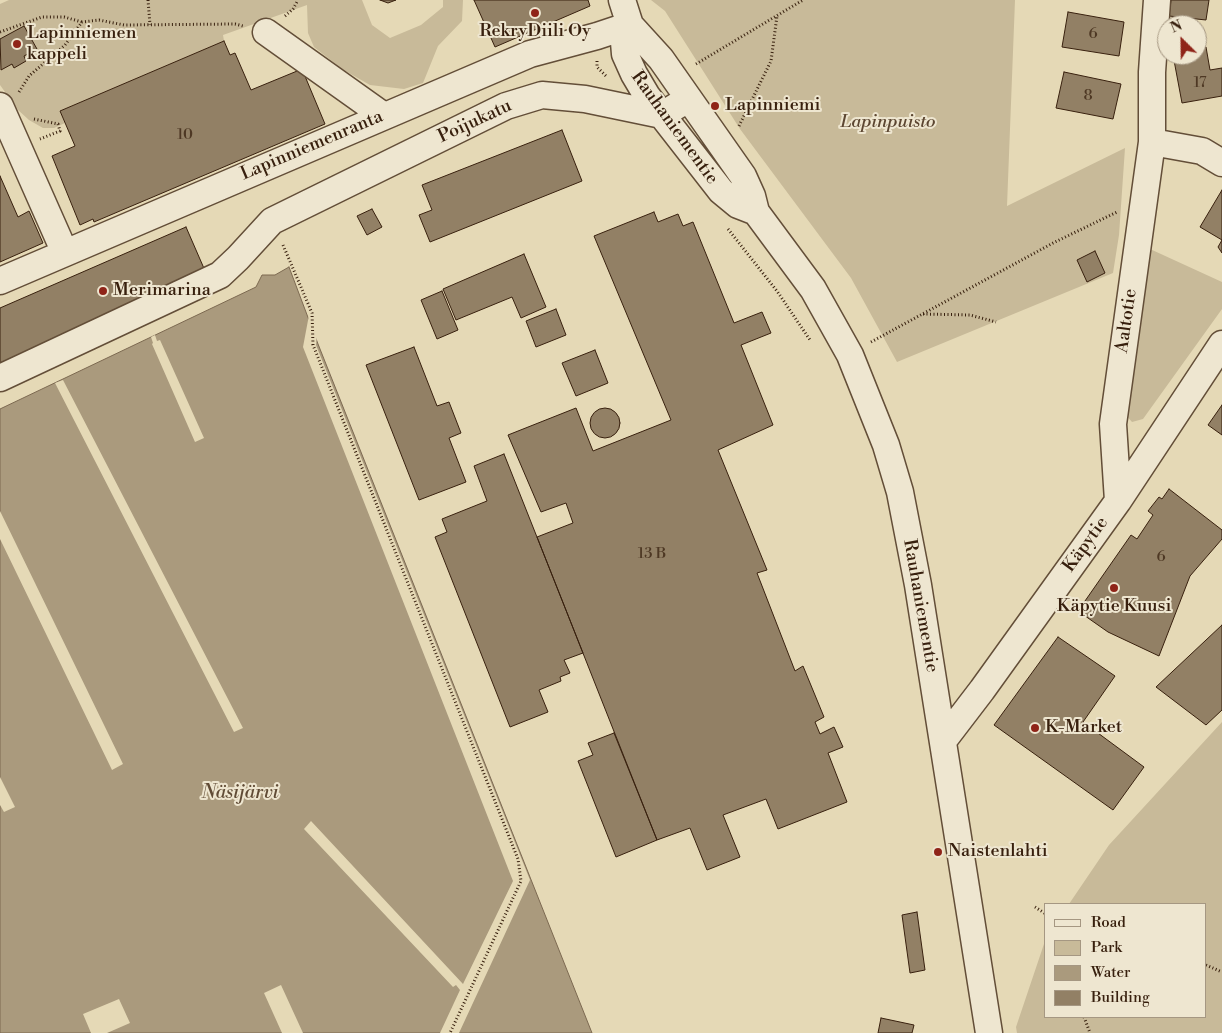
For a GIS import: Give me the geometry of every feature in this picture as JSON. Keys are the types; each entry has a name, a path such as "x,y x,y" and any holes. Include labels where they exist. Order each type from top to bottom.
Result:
{"street":[{"name":"Rauhaniementie","path":"622,0 630,24 656,53 743,176 752,196 756,212 813,289 850,355 886,445 900,492 918,586 970,920 990,1033"},
{"name":"Aaltotie","path":"1118,501 1113,424 1152,142 1152,72 1157,0"},
{"name":"Rauhaniementie","path":"630,24 624,42 629,65 662,115 721,191 738,205 756,212"},
{"name":"Lapinniemenranta","path":"0,281 530,54 597,36 630,24"},
{"path":"266,32 384,116"},
{"name":"Poijukatu","path":"0,378 220,275 272,221 506,106 542,94 585,99 662,115"},
{"path":"662,115 688,99"},
{"path":"9,103 65,253"},
{"path":"1152,142 1202,151 1222,163"},
{"name":"Käpytie","path":"943,741 1118,501 1222,344"}],"path":[{"path":"148,0 150,25"},
{"path":"689,69 803,0"},
{"path":"738,127 771,60 777,16"},
{"path":"0,32 42,17 64,17 82,22 99,20 124,25 235,24 266,32"},
{"path":"9,103 29,76 59,50 82,22"},
{"path":"28,115 37,121 58,124"},
{"path":"866,345 1053,243 1121,210"},
{"path":"725,225 777,291 816,348"},
{"path":"286,253 312,314 313,345 518,859 521,881 450,1033"},
{"path":"923,314 970,315 996,322"},
{"path":"1035,907 1044,913"},
{"path":"1207,965 1222,972"},
{"path":"1084,1018 1090,1033"}],"green space":[{"path":"9,0 362,0 372,25 390,38 421,25 443,7 443,0 463,0 462,21 438,46 423,83 404,89 370,85 342,69 314,47 308,33 307,5 223,35 224,41 60,111 65,123 54,128 43,128 29,120 18,110 0,85 0,4"},
{"name":"Lapinpuisto","path":"651,0 1015,0 1007,206 1125,148 1119,235 1113,273 897,362 851,278 740,129 665,11"},
{"path":"1150,249 1222,282 1222,309 1143,419 1132,422 1125,414"},
{"path":"1222,722 1222,1033 1017,1033 1016,1027 1044,944 1044,1018 1207,1018 1207,903 1070,903 1109,845"}],"water":[{"name":"Näsijärvi","path":"289,267 592,1033 0,1033 0,409 256,287 262,275 275,275"}],"pier":[{"path":"309,315 317,335 316,345 530,880 459,1033 440,1033 460,990 456,985 453,987 304,829 311,821 463,984 513,881 303,347"},
{"path":"155,335 157,341 160,340 204,438 195,442 152,344 151,337"},
{"path":"63,380 243,728 234,732 55,383"},
{"path":"0,511 123,764 112,770 0,539"},
{"path":"0,777 15,807 4,812 0,805"},
{"path":"281,985 303,1033 282,1033 264,993"},
{"path":"119,999 130,1023 107,1033 91,1033 83,1014"}],"building":[{"path":"380,0 396,0 388,3"},
{"path":"474,0 588,0 590,6 495,47"},
{"path":"1171,0 1209,0 1207,15 1169,15"},
{"path":"1068,12 1124,22 1119,56 1062,47"},
{"name":"Lapinniemen kappeli","path":"24,26 37,49 24,56 26,61 14,68 12,64 1,70 0,39"},
{"path":"224,41 230,55 235,53 251,90 302,69 325,124 94,222 93,219 80,225 52,156 75,146 60,111"},
{"path":"1207,53 1210,70 1222,68 1222,96 1182,103 1175,65 1207,65"},
{"path":"1064,72 1121,84 1113,119 1056,108"},
{"path":"562,130 582,181 430,242 419,215 432,210 422,185"},
{"path":"0,176 18,217 29,211 43,243 0,262"},
{"path":"1222,190 1222,240 1200,227"},
{"path":"372,209 382,227 367,235 357,216"},
{"path":"654,212 658,222 678,214 683,226 693,222 734,323 762,312 771,333 741,345 773,425 718,450 767,570 757,573 795,671 803,666 824,717 815,722 820,734 834,727 843,747 828,753 847,802 778,829 766,799 723,815 740,857 707,870 690,828 657,840 537,537 573,523 566,503 541,512 508,435 576,408 593,451 671,420 594,236"},
{"name":"Merimarina","path":"186,227 206,273 0,363 0,308"},
{"path":"1222,240 1222,253 1218,247"},
{"path":"1095,251 1105,273 1087,282 1077,260"},
{"path":"524,254 546,307 521,318 512,297 456,320 443,289"},
{"path":"442,291 458,330 437,339 421,300"},
{"path":"556,309 566,335 536,347 526,321"},
{"path":"414,347 437,406 449,402 461,433 449,438 466,482 419,500 366,365"},
{"path":"595,350 608,383 576,396 562,363"},
{"path":"1222,405 1222,435 1208,425"},
{"path":"605,408 616,412 620,423 616,434 605,438 594,434 590,423 594,412"},
{"path":"504,454 583,653 564,660 570,673 560,677 561,681 539,690 548,712 510,727 435,537 447,532 442,519 487,501 474,466"},
{"path":"1169,489 1222,530 1222,539 1190,576 1159,656 1108,632 1078,611 1131,535 1137,539 1153,515 1148,511 1159,497 1162,499"},
{"path":"1222,625 1222,710 1206,725 1156,687"},
{"path":"1058,637 1115,676 1083,722 1144,767 1113,810 994,725"},
{"path":"614,733 657,840 616,857 578,761 593,755 588,743"},
{"path":"917,912 925,970 910,973 902,915"},
{"path":"881,1018 914,1025 912,1033 878,1033"}],"place":[{"name":"RekryDiili Oy","path":"535,13"},
{"name":"Lapinniemen kappeli","path":"17,44"},
{"name":"Lapinniemi","path":"715,106"},
{"name":"Merimarina","path":"103,291"},
{"name":"Käpytie Kuusi","path":"1114,588"},
{"name":"K-Market","path":"1035,728"},
{"name":"Naistenlahti","path":"938,852"}]}
